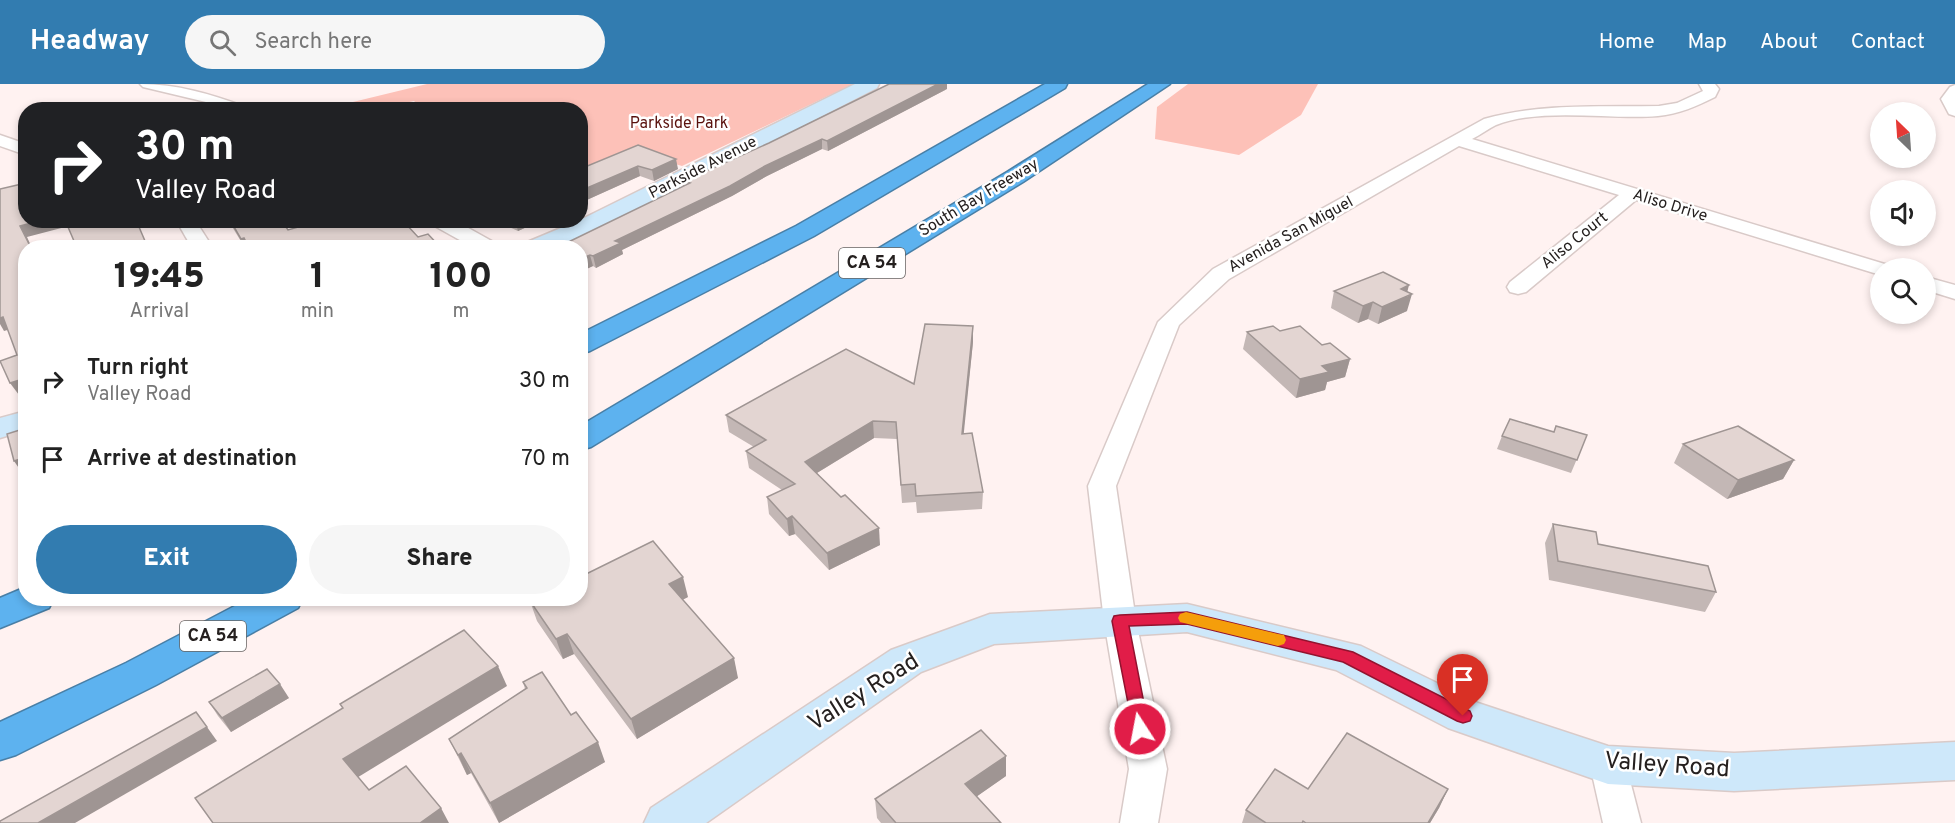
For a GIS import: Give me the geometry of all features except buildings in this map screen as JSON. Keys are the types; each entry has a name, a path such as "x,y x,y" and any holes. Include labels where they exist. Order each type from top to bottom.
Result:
{"highway":[{"path":"588,341 805,231 1058,84"},
{"name":"South Bay Freeway","path":"588,435 1015,177 1161,84"},
{"name":"CA 54","path":"0,742 141,674 269,606"},
{"path":"0,750 141,674"}],"street":[{"path":"148,84 219,102"},
{"name":"Parkside Avenue","path":"588,224 870,84"},
{"name":"Avenida San Miguel","path":"1138,823 1148,768 1120,621 1102,486 1169,322 1221,274 1490,122 1515,115 1540,112 1659,111 1681,107 1710,94 1711,89 1707,84"},
{"path":"1955,90 1949,99 1955,111"},
{"path":"0,140 18,147"},
{"name":"Aliso Drive","path":"1460,141 1870,266"},
{"name":"Aliso Court","path":"1518,287 1632,194"},
{"path":"453,228 475,240"},
{"name":"Parkside Avenue","path":"552,240 580,228"},
{"path":"1936,286 1955,292"},
{"path":"0,428 18,422"},
{"name":"Valley Road","path":"668,823 906,661 990,629 1120,621 1187,618 1347,657 1463,716 1608,765 1734,772 1955,761"},
{"path":"1608,765 1622,823"}],"green space":[{"name":"Parkside Park","path":"427,84 853,84 682,166 632,151 588,170 588,102 353,102"},
{"path":"1188,84 1318,84 1301,115 1239,155 1155,139 1157,107"}],"slow traffic":[{"path":"1186,618 1278,640"}],"route":[{"path":"1140,729 1120,621 1187,618 1347,657 1463,716"}]}
